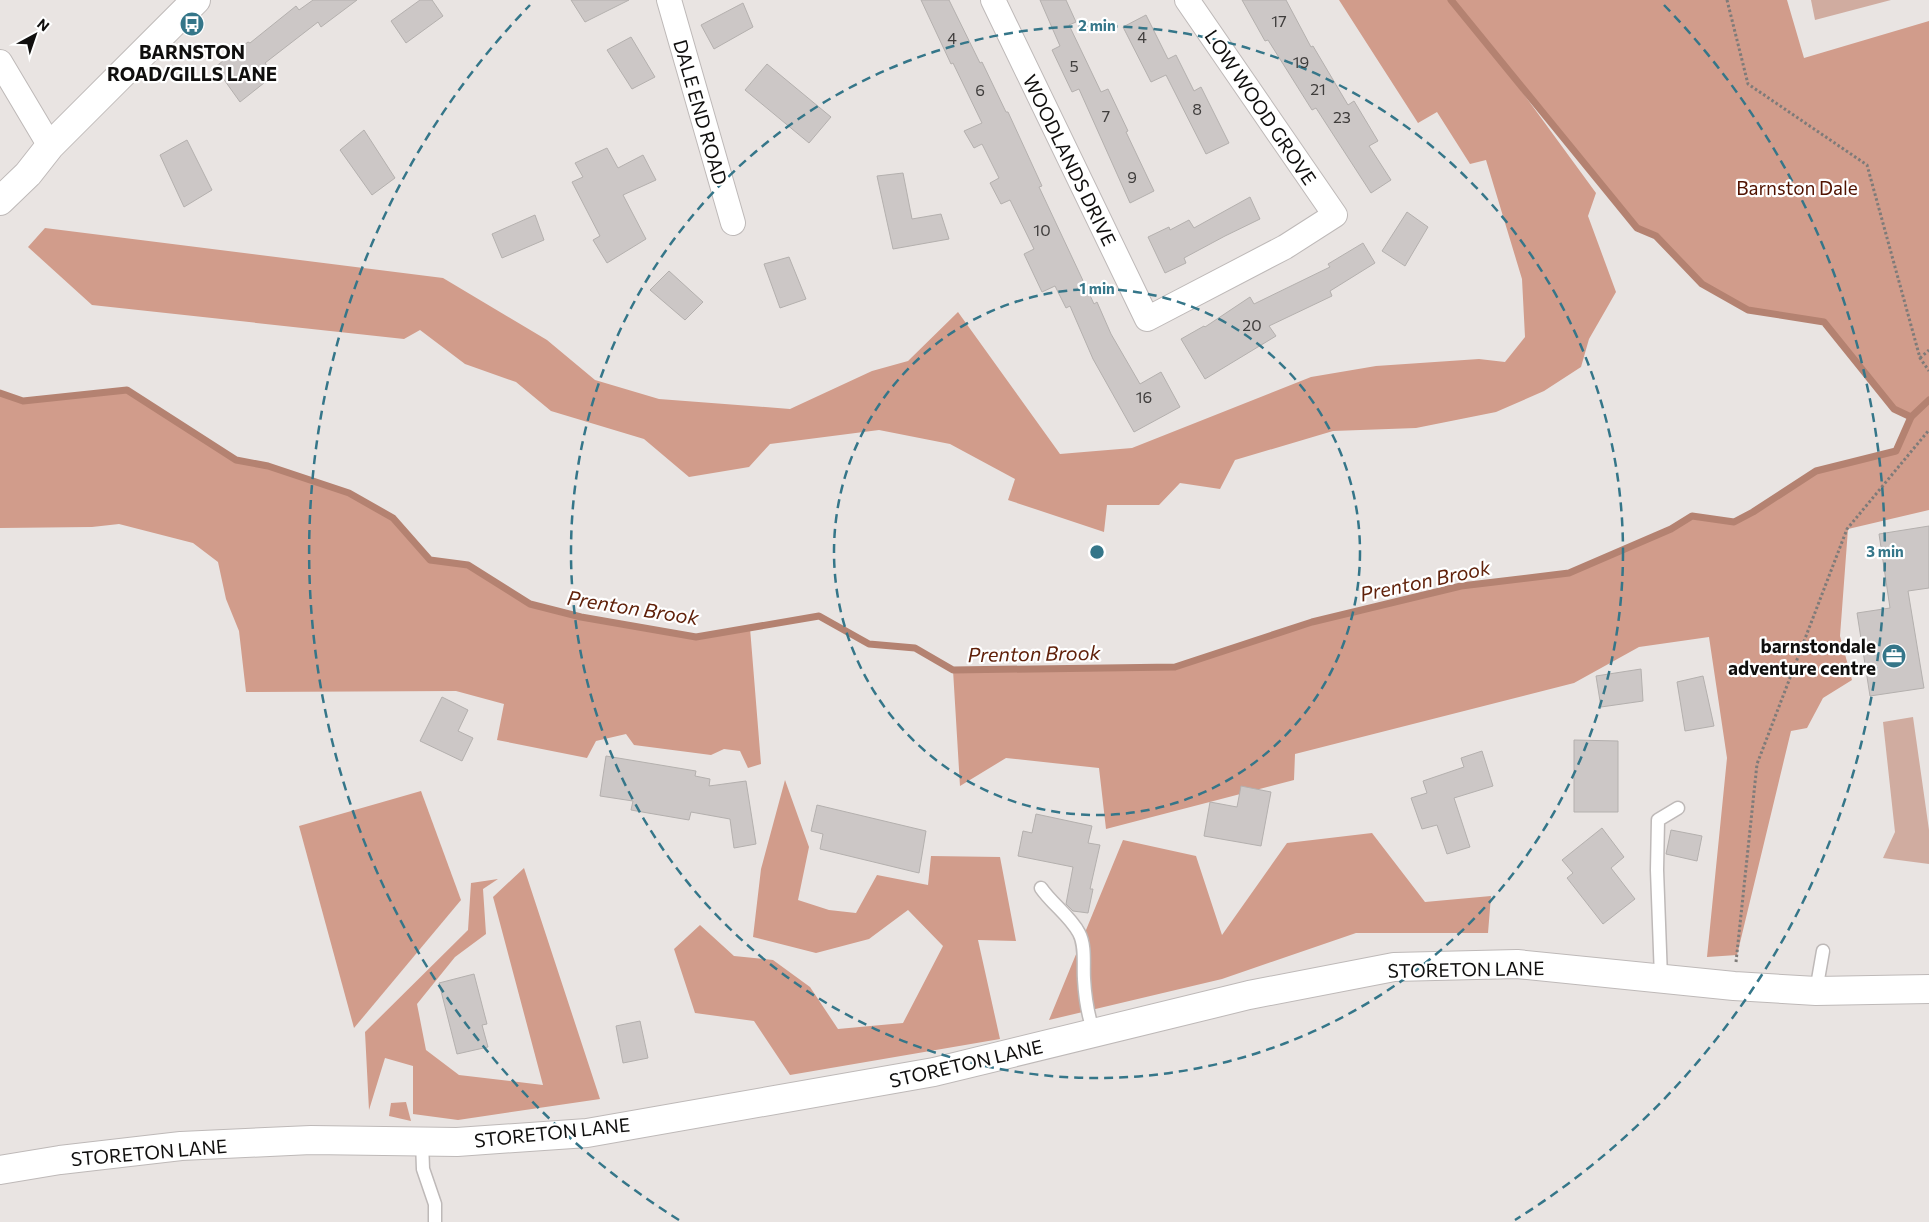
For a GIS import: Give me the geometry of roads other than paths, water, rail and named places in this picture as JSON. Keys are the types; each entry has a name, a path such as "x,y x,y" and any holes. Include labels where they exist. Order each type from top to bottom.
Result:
{"street":[{"path":"0,201 28,174 50,146 196,0"},
{"name":"DALE END ROAD","path":"669,0 733,223"},
{"name":"WOODLANDS DRIVE","path":"993,0 1147,319 1285,248 1335,215"},
{"name":"LOW WOOD GROVE","path":"1187,0 1335,215"},
{"path":"0,62 50,146"},
{"name":"STORETON LANE","path":"0,1170 60,1160 181,1146 311,1140 457,1142 586,1133 934,1072 1250,995 1394,967 1517,964 1734,986 1816,991 1929,989"}],"lane":[{"path":"1661,978 1657,870 1658,820 1678,808"},
{"path":"1041,888 1072,923 1080,935 1083,950 1085,990 1089,1018 1094,1033"},
{"path":"1816,991 1822,951"},
{"path":"422,1141 423,1169 435,1204 435,1222"}],"waterway":[{"path":"1451,0 1637,228 1656,236 1702,284 1748,310 1824,322 1894,409 1911,417"},
{"name":"Prenton Brook","path":"0,393 23,401 127,390 236,460 268,466 349,493 393,518 430,560 468,565 530,604 581,617 696,637 819,616 869,644 915,648 953,670 1175,667 1312,622 1461,586 1569,573 1671,529 1692,516 1734,522 1753,512 1816,471 1896,451 1911,417 1929,400"}],"place":[{"name":"BARNSTON ROAD/GILLS LANE","path":"192,24"},
{"name":"barnstondale adventure centre","path":"1894,656"}],"park label":[{"name":"Barnston Dale","path":"1797,187"}]}
